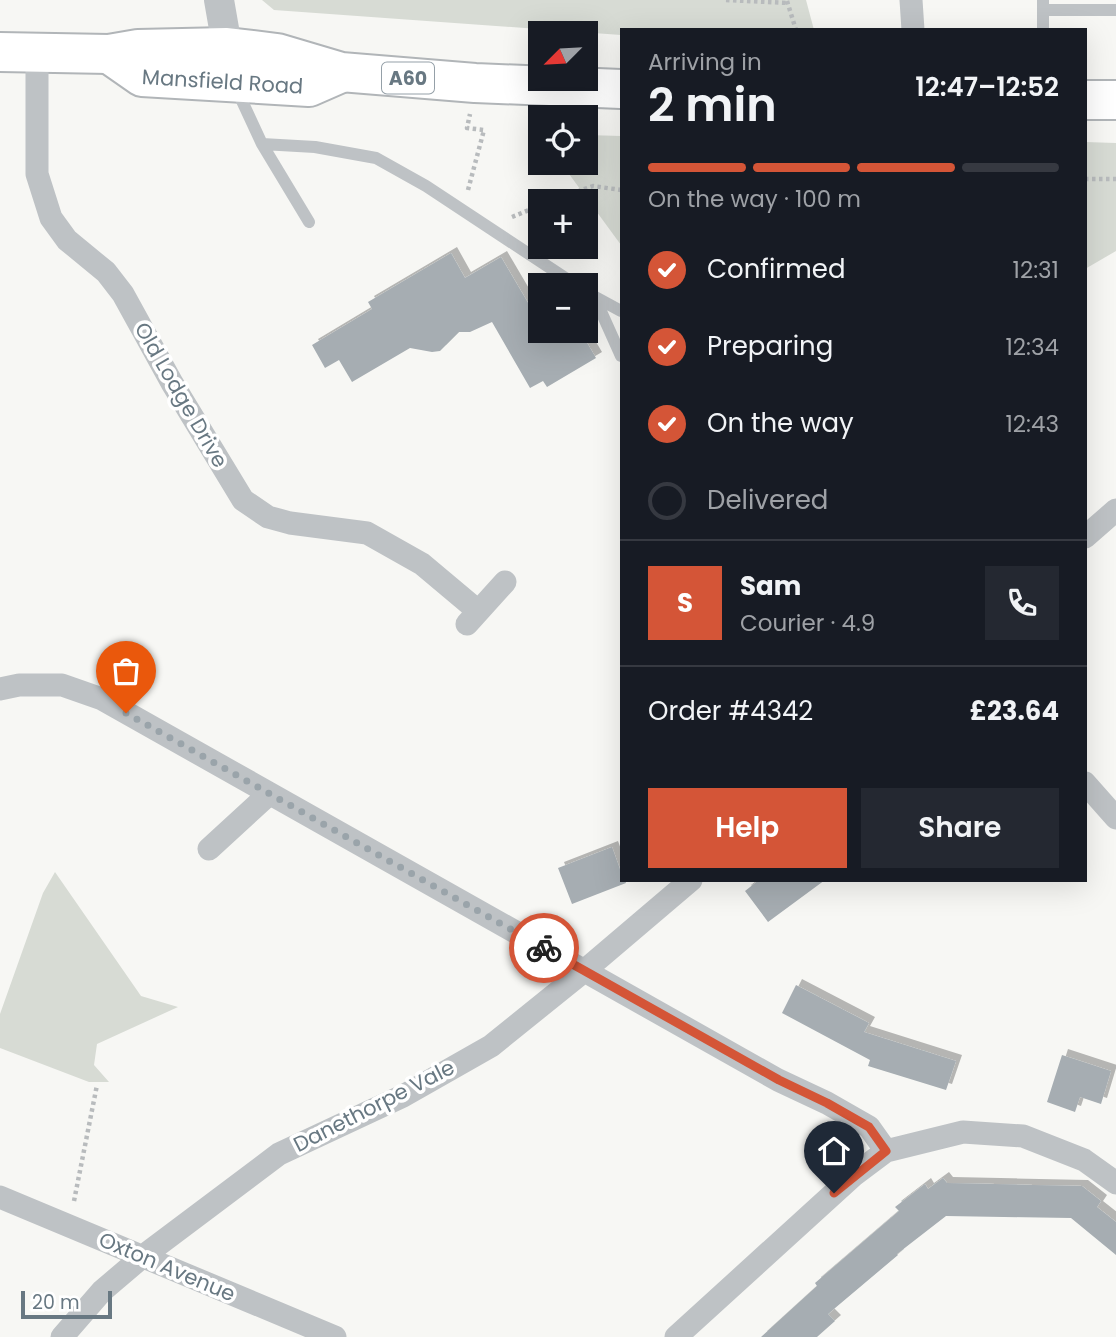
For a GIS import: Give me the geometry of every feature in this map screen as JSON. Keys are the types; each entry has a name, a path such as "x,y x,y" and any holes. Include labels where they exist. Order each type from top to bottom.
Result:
{"highway":[{"name":"Mansfield Road","path":"18,52 109,54 138,49 230,64 277,53 341,72 475,83 620,89"},
{"path":"1087,100 1116,100"}],"street":[{"path":"219,0 230,64"},
{"path":"911,0 913,28"},
{"name":"Old Lodge Drive","path":"18,52 37,174 51,218 66,240 106,272 122,294 243,500 268,517 290,523 367,533 422,564 473,618 505,582"},
{"path":"1087,536 1116,510"},
{"path":"0,689 19,685 62,685 102,699 766,1073 869,1127 886,1151"},
{"path":"1087,785 1116,818"},
{"path":"208,849 269,794"},
{"name":"Danethorpe Vale","path":"62,1337 102,1291 142,1257 279,1154 403,1096 491,1046 689,882"},
{"path":"676,1337 854,1175 886,1151 963,1132 1023,1136 1084,1160 1116,1183"},
{"name":"Oxton Avenue","path":"0,1198 335,1337"}],"lane":[{"path":"1043,28 1043,5 1116,10"},
{"path":"230,64 262,144 309,222"},
{"path":"262,144 315,147 376,158 463,210 558,273"},
{"path":"598,299 620,310"},
{"path":"598,309 620,354"}],"path":[{"path":"726,0 787,1 795,28"},
{"path":"463,210 484,130 467,128 475,83"},
{"path":"1087,179 1116,179"},
{"path":"587,189 593,187 620,190"},
{"path":"69,1226 97,1085"}],"shaded area":[{"path":"262,0 806,0 813,28 620,28 620,35 598,33 598,21 528,21 528,28 274,10"},
{"path":"598,135 620,136 620,244 598,214 598,189 580,189 570,175 598,175"},
{"path":"1087,142 1116,143 1116,251 1087,268"},
{"path":"55,872 141,996 178,1007 97,1044 94,1065 109,1082 89,1082 0,1048 0,1014 43,893"}],"building":[{"path":"451,253 465,278 501,257 528,303 528,343 587,343 596,358 547,387 543,381 530,388 492,322 470,332 459,332 440,351 410,348 352,382 339,360 325,368 312,345 372,309 368,302"},
{"path":"612,847 620,869 620,882 626,883 572,904 558,868"},
{"path":"756,882 822,882 768,922 745,891"},
{"path":"796,985 869,1023 864,1032 956,1061 946,1090 868,1066 870,1060 782,1013"},
{"path":"1062,1055 1111,1071 1101,1104 1080,1097 1075,1112 1047,1102"},
{"path":"943,1178 947,1183 1082,1186 1101,1201 1097,1207 1116,1222 1116,1255 1071,1218 946,1216 828,1314 835,1321 817,1337 761,1337 817,1286 815,1283 899,1211 895,1207 925,1184 928,1189"}],"way so far":[{"path":"126,713 544,948"}],"route":[{"path":"544,948 779,1080 869,1127 886,1151 834,1193"}]}
